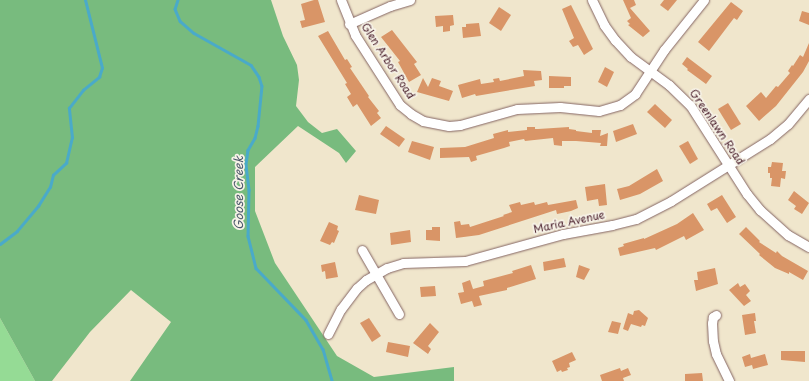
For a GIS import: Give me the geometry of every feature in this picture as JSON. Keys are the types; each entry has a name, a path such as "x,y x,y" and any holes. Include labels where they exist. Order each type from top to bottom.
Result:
{"street":[{"name":"Glen Arbor Road","path":"341,0 349,24 355,35 400,104 417,118 437,125 460,125 492,115 531,108 606,110 620,106 630,99 669,43 704,0"},
{"path":"349,24 390,6 410,0"},
{"name":"Greenlawn Road","path":"592,0 604,24 615,40 631,57 675,89 690,105 760,210 788,235 809,247"},
{"name":"Maria Avenue","path":"328,334 347,299 366,280 376,274 403,263 444,262 480,258 563,234 636,219 658,209 770,139 788,124 809,99"},
{"path":"362,250 399,314"},
{"path":"716,314 712,323 713,341 718,359 729,381"}],"green space":[{"path":"0,0 271,0 283,36 297,65 299,80 296,106 308,122 322,133 337,129 356,151 346,163 339,153 298,126 255,167 255,211 275,263 337,356 374,377 454,367 454,381 130,381 171,322 131,290 90,332 52,381 35,381 0,318"},
{"path":"0,318 35,381 0,381"}],"building":[{"path":"318,0 325,22 302,28 300,21 305,20 301,4"},
{"path":"623,0 634,0 636,5 630,8 650,31 643,37 628,25 630,24 627,21 631,18"},
{"path":"664,0 677,0 668,11 660,5"},
{"path":"731,2 743,11 737,20 734,18 709,51 698,42"},
{"path":"571,5 593,49 584,55 578,45 573,47 569,41 574,38 562,9"},
{"path":"499,7 511,15 501,31 489,23"},
{"path":"802,11 809,13 809,25 799,21"},
{"path":"453,15 454,25 450,26 450,31 443,32 443,26 436,27 435,16"},
{"path":"479,23 481,36 463,38 462,27 466,27 466,24"},
{"path":"392,30 417,62 414,64 421,75 409,82 398,62 400,61 381,37"},
{"path":"328,31 345,60 347,59 352,67 350,68 369,96 368,97 379,111 377,113 381,118 371,126 357,104 353,107 347,97 351,94 345,84 347,83 318,36"},
{"path":"809,43 809,61 803,72 776,106 759,121 746,106 761,92 766,98 776,86 778,87 790,73 788,71 800,55 803,57"},
{"path":"687,57 712,76 706,84 687,70 688,69 682,64"},
{"path":"605,67 614,72 607,87 598,82"},
{"path":"523,70 541,71 542,80 534,81 535,86 476,96 475,94 462,98 458,85 480,79 481,84 494,82 493,79 499,78 500,81 524,76"},
{"path":"549,76 571,77 571,86 564,86 564,88 549,88"},
{"path":"423,78 428,87 432,78 441,81 439,86 453,91 449,101 417,92"},
{"path":"728,103 741,124 731,130 718,109"},
{"path":"655,104 672,120 665,128 647,112"},
{"path":"633,124 637,134 616,142 613,131"},
{"path":"386,126 405,139 399,147 380,134"},
{"path":"527,127 535,127 535,129 538,129 569,127 569,129 576,131 592,133 592,130 601,130 600,136 608,133 607,146 600,146 601,143 562,141 562,146 554,145 553,138 525,141 524,139 509,142 510,146 476,156 477,160 471,162 469,157 440,158 440,148 465,147 494,138 493,134 508,130 508,132 527,130"},
{"path":"412,141 434,147 430,160 408,152"},
{"path":"688,141 698,159 690,164 679,146"},
{"path":"772,162 783,163 782,171 786,171 785,179 781,178 780,187 771,186 772,178 770,178 770,173 768,173 768,167 771,167"},
{"path":"657,169 663,181 640,194 620,200 617,189 629,186"},
{"path":"605,184 607,205 599,206 598,199 587,201 585,187"},
{"path":"794,191 809,203 802,214 794,209 796,206 788,200"},
{"path":"359,195 379,200 376,214 355,210"},
{"path":"722,195 736,217 727,223 717,208 711,211 707,204"},
{"path":"576,200 578,208 571,211 557,214 556,210 479,235 456,238 454,222 460,221 461,225 469,224 470,227 512,212 509,205 520,202 521,205 534,202 535,205 547,202 548,205"},
{"path":"693,213 704,230 686,240 684,236 656,250 655,248 620,256 618,248 624,246 623,244 644,239 677,224"},
{"path":"329,222 338,226 337,230 339,231 334,243 332,242 330,245 320,241"},
{"path":"432,227 440,227 440,241 426,240 426,230 432,230"},
{"path":"746,227 760,241 759,242 776,253 777,251 782,256 808,271 803,280 789,272 789,274 775,268 759,255 760,254 739,234"},
{"path":"410,230 411,242 391,245 390,233"},
{"path":"564,258 566,267 544,271 543,262"},
{"path":"335,262 338,277 326,279 325,271 322,272 321,265"},
{"path":"531,265 536,279 507,288 507,290 479,296 482,305 474,307 472,301 461,304 458,293 464,292 462,283 470,280 473,289 484,286 483,281 513,273 512,271"},
{"path":"579,265 590,269 584,280 576,277"},
{"path":"715,268 718,284 696,291 694,280 698,280 697,272"},
{"path":"738,283 740,287 745,284 750,291 746,295 751,301 744,306 729,290"},
{"path":"435,286 436,296 421,297 420,287"},
{"path":"639,310 648,318 645,326 642,325 641,327 631,324 628,331 623,329 628,313 633,315 634,311"},
{"path":"755,313 756,321 754,321 756,333 745,335 742,315"},
{"path":"369,318 381,336 372,342 360,323"},
{"path":"612,321 621,323 618,334 608,332"},
{"path":"430,323 439,332 428,346 431,349 428,354 413,343"},
{"path":"388,342 410,346 408,357 386,352"},
{"path":"781,351 805,351 805,362 781,360"},
{"path":"572,352 576,360 569,363 570,367 567,368 568,370 562,372 561,370 557,372 552,361"},
{"path":"750,354 751,358 765,354 768,365 753,369 752,365 745,367 742,357"},
{"path":"620,368 621,371 628,368 631,375 623,378 624,381 602,381 600,375"},
{"path":"702,373 703,381 685,381 685,374"}],"waterway":[{"name":"Goose Creek","path":"0,244 17,231 38,206 50,187 53,175 66,163 72,138 69,108 83,90 99,77 102,68 85,0"},
{"name":"Goose Creek","path":"178,0 175,9 180,21 194,33 251,65 259,77 262,86 258,126 255,138 248,150 246,165 249,190 248,236 256,268 306,320 323,349 332,381"}]}
